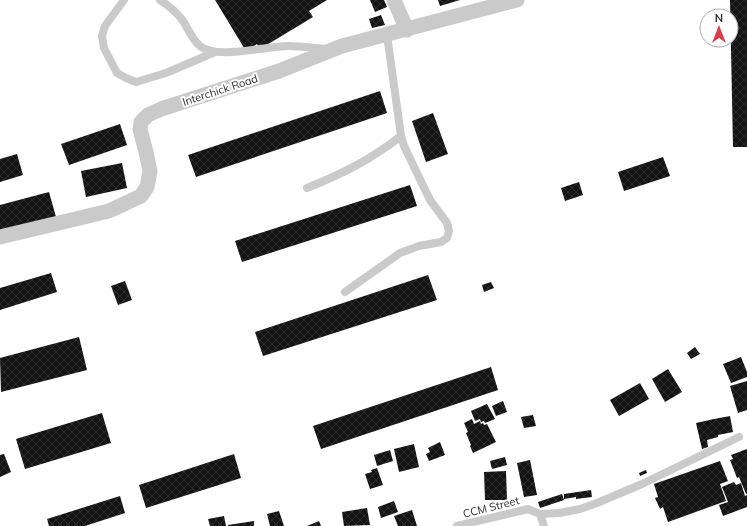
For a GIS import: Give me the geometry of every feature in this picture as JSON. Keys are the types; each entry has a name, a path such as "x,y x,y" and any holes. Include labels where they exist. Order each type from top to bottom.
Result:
{"street":[{"path":"394,0 407,30"},
{"name":"Interchick Road","path":"0,237 109,211 141,196 147,187 150,171 140,129 141,122 148,115 161,109 279,71 330,50 517,0"}],"lane":[{"path":"124,0 105,26 102,36 104,48 117,72 126,78 136,82 166,73 215,52"},
{"path":"160,0 171,7 200,46 207,50 215,52 235,52 288,46 330,50"},
{"path":"345,292 400,253 419,246 441,242 447,238 449,231 447,223 430,200 404,146 401,136 387,35"},
{"path":"307,188 355,167 372,157 401,136"},
{"name":"CCM Street","path":"457,526 528,509 540,514 559,513 580,509 642,484 739,437"},
{"path":"540,514 544,526"}],"building":[{"path":"215,0 327,0 309,11 313,17 260,49 257,44 246,51"},
{"path":"370,0 384,0 387,7 375,12"},
{"path":"438,0 460,0 440,6"},
{"path":"730,0 747,0 747,147 733,147 731,48 739,48 739,8 730,8"},
{"path":"381,15 385,25 372,28 369,19"},
{"path":"380,91 387,113 196,177 188,155"},
{"path":"433,113 448,154 426,162 412,121"},
{"path":"120,124 127,145 69,165 61,144"},
{"path":"17,154 23,175 0,182 0,159"},
{"path":"663,157 670,176 624,191 618,172"},
{"path":"122,163 127,188 86,197 81,171"},
{"path":"579,182 583,195 565,201 561,188"},
{"path":"410,185 417,206 242,262 235,241"},
{"path":"49,192 56,217 0,232 0,205"},
{"path":"51,273 57,292 0,310 0,288"},
{"path":"428,275 437,300 263,356 255,332"},
{"path":"125,281 132,300 118,305 111,286"},
{"path":"491,282 494,288 484,292 482,285"},
{"path":"79,337 87,370 1,392 0,358"},
{"path":"695,347 700,354 691,359 687,353"},
{"path":"741,357 747,372 747,377 731,383 723,364"},
{"path":"491,367 498,390 321,449 313,426"},
{"path":"668,369 682,392 665,402 652,379"},
{"path":"747,381 747,410 738,413 730,386"},
{"path":"640,383 649,399 619,416 610,400"},
{"path":"503,401 507,412 496,416 492,406"},
{"path":"487,404 495,419 485,423 484,421 481,422 480,419 475,421 471,411"},
{"path":"102,413 111,443 25,469 16,439"},
{"path":"533,415 536,426 524,428 521,417"},
{"path":"730,416 733,432 718,435 718,437 707,440 708,447 702,449 696,423"},
{"path":"472,419 474,424 480,421 481,424 487,424 496,442 473,453 466,433 468,432 464,423"},
{"path":"440,442 445,455 429,461 426,454 430,452 428,448"},
{"path":"414,444 419,467 399,472 394,449"},
{"path":"747,449 746,494 739,477 737,478 730,460 733,459 731,455"},
{"path":"390,450 393,461 377,466 374,455"},
{"path":"4,454 11,472 0,477 0,455"},
{"path":"234,454 241,478 146,508 139,485"},
{"path":"505,457 507,465 492,469 490,461"},
{"path":"530,460 537,495 524,497 517,463"},
{"path":"720,461 728,481 720,484 726,501 668,522 663,507 660,509 655,498 658,497 654,484"},
{"path":"377,468 383,485 370,489 365,474 372,472 371,470"},
{"path":"646,470 647,473 640,476 639,473"},
{"path":"506,471 507,500 485,500 484,472"},
{"path":"734,482 736,485 741,483 745,496 747,495 747,507 723,516 719,505 728,502 722,487"},
{"path":"591,490 592,497 564,499 564,494"},
{"path":"562,494 564,500 540,508 538,502"},
{"path":"120,496 125,513 85,526 49,526 47,519"},
{"path":"394,501 398,512 381,518 378,507"},
{"path":"367,508 370,525 344,526 342,512"},
{"path":"412,510 417,526 398,526 394,516"},
{"path":"279,511 284,526 270,526 267,514"},
{"path":"224,516 226,526 210,526 208,519"},
{"path":"254,521 254,526 228,526 228,525"},
{"path":"319,521 321,526 307,526"}]}
